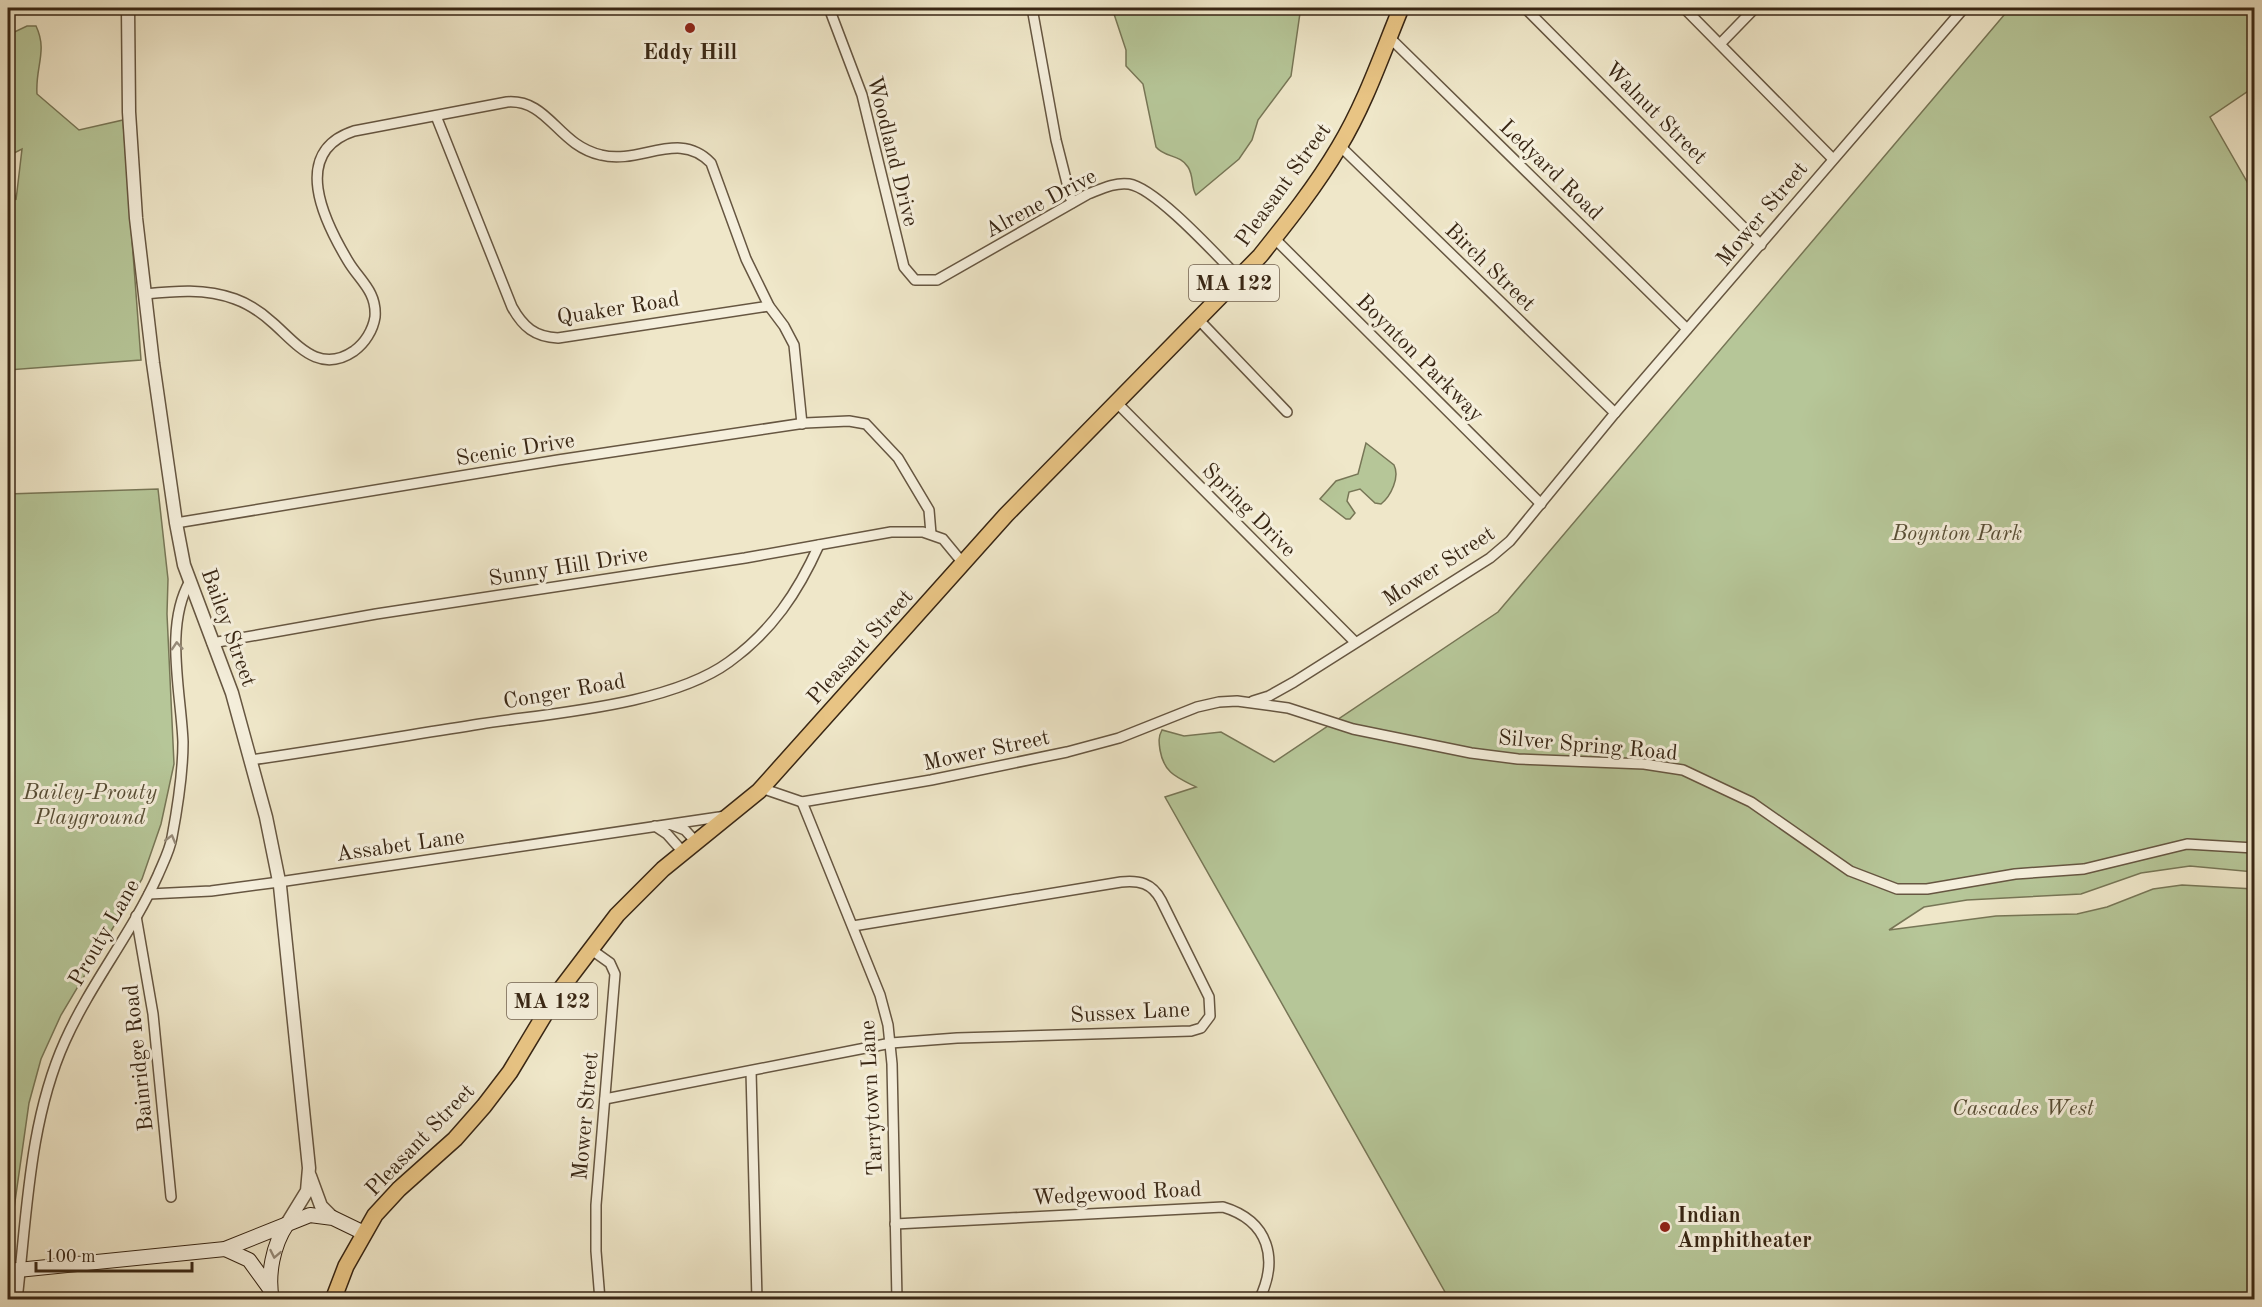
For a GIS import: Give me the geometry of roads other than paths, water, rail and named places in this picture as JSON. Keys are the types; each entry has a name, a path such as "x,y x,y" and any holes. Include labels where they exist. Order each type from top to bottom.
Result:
{"main road":[{"name":"Pleasant Street","path":"333,1299 364,1233 394,1193 455,1138 484,1106 510,1072 557,994 589,948 618,915 683,852 761,788 962,562 1118,404 1275,238 1340,146 1401,8"},
{"path":"14,1271 225,1249 310,1215 333,1218"},
{"name":"Bailey Street","path":"333,1218 364,1233"},
{"path":"271,1294 279,1237 288,1222"},
{"path":"225,1249 249,1260 271,1294"}],"street":[{"name":"Bailey Street","path":"128,8 131,159 145,294 176,523 190,581 232,693 251,760 279,882 309,1174 321,1206 333,1218"},
{"name":"Woodland Drive","path":"829,8 862,94 904,267 915,280 937,280"},
{"path":"1032,8 1056,140 1072,203"},
{"name":"Walnut Street","path":"1525,8 1761,245"},
{"path":"1684,8 1832,158"},
{"path":"1720,44 1755,8"},
{"name":"Mower Street","path":"761,788 802,802 931,780 1047,756 1119,738 1206,705 1219,702 1248,702 1269,696 1490,558 1510,541 1615,413 1761,245 1832,158 1964,8"},
{"name":"Ledyard Road","path":"1389,37 1687,329"},
{"path":"145,294 186,291 225,296 247,304 265,316 298,348 311,356 334,358 356,350 370,332 375,317 374,301 368,287 348,263 318,197 316,182 320,160 333,141 347,133 507,102 520,102 538,110 571,142 601,155 632,158 674,147 698,153 711,163 730,221 769,306 784,326 794,345 802,424"},
{"name":"Quaker Road","path":"436,116 512,307 526,328 537,334 558,338 769,306"},
{"name":"Birch Street","path":"1340,146 1615,413"},
{"name":"Alrene Drive","path":"937,280 1072,203 1111,186 1126,184 1139,187 1173,214 1239,278"},
{"name":"Boynton Parkway","path":"1275,238 1541,504"},
{"path":"1199,320 1287,412"},
{"name":"Spring Drive","path":"1118,404 1355,642"},
{"name":"Scenic Drive","path":"176,523 558,460 802,424 862,423 874,430 898,458 929,510 931,534"},
{"name":"Sunny Hill Drive","path":"212,643 376,614 891,532 931,534"},
{"path":"931,534 943,539 962,562"},
{"name":"Conger Road","path":"251,760 606,704 672,689 701,678 728,663 775,621 804,577 819,545"},
{"name":"Prouty Lane","path":"17,1299 14,1271 34,1154 52,1075 65,1041 149,894 172,840 178,805 183,743 175,621 182,595 190,581"},
{"name":"Silver Spring Road","path":"1248,702 1288,708 1353,729 1471,753 1518,759 1644,764 1683,770 1719,785 1750,802 1850,871 1898,889 1927,889 2015,874 2084,869 2117,863 2187,844 2254,848"},
{"name":"Tarrytown Lane","path":"802,802 880,995 891,1043 897,1299"},
{"name":"Assabet Lane","path":"149,894 211,891 279,882 729,816"},
{"path":"668,824 681,828 696,842"},
{"path":"655,826 668,834 683,852"},
{"name":"Sussex Lane","path":"605,1099 891,1043 969,1037 1191,1031 1206,1023 1211,1004 1158,894 1150,886 1139,882 853,926"},
{"name":"Bainridge Road","path":"136,916 153,1014 171,1197"},
{"name":"Mower Street","path":"589,948 610,963 615,974 595,1221 600,1299"},
{"path":"751,1071 757,1299"},
{"name":"Bailey Street","path":"288,1222 304,1197 309,1174"},
{"name":"Wedgewood Road","path":"895,1224 1223,1207 1244,1215 1253,1222 1266,1242 1270,1264 1265,1286 1259,1299"}],"place":[{"name":"Eddy Hill","path":"690,28"},
{"name":"Indian Amphitheater","path":"1665,1227"}],"park label":[{"name":"Boynton Park","path":"1957,532"},
{"name":"Bailey-Prouty Playground","path":"90,804"},
{"name":"Cascades West","path":"2023,1107"}]}
